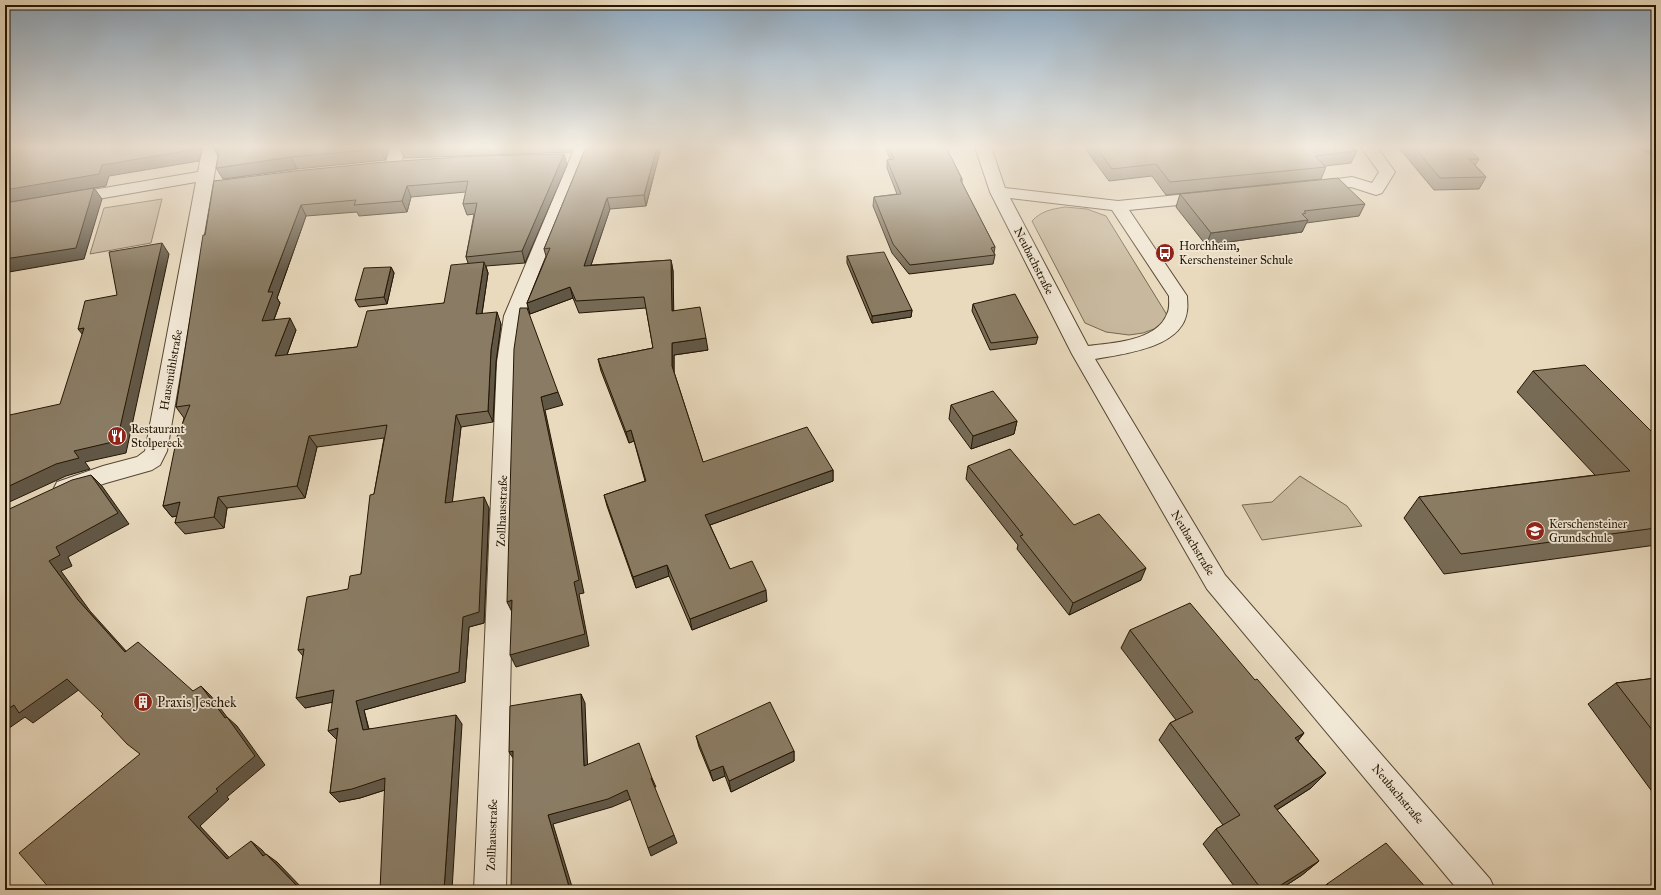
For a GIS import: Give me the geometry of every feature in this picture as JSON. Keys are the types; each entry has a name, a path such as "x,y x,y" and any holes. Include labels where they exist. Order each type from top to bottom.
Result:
{"street":[{"path":"51,202 168,189"},
{"name":"Hausmühlstraße","path":"49,495 75,483 144,464 152,459 158,443 209,189"},
{"name":"Zollhausstraße","path":"490,890 507,362 514,316 562,189"},
{"name":"Neubachstraße","path":"997,189 1082,354 1216,582 1479,890"},
{"path":"998,192 1118,206 1219,196"},
{"path":"1082,354 1151,340 1170,328 1176,321 1179,313 1180,304 1178,296 1118,206"}],"shaded area":[{"path":"162,199 151,243 90,254 104,208"},
{"path":"1065,207 1087,209 1106,216 1167,315 1162,323 1154,329 1143,333 1129,335 1106,332 1085,323 1032,221 1043,213"},
{"path":"1300,476 1347,506 1362,526 1262,540 1242,505 1272,502"}],"building":[{"path":"94,189 76,248 5,259 5,203"},
{"path":"213,189 406,189 402,201 354,205 356,200 301,205 268,292 273,292 262,321 290,318 275,356 357,347 367,311 444,303 451,265 484,262 476,314 497,312 491,350 488,411 456,415 445,503 484,497 479,612 463,617 459,672 356,701 363,730 456,715 444,890 380,890 385,778 352,789 330,793 338,728 328,731 334,690 296,698 304,649 298,650 307,597 348,589 350,576 361,574 370,495 374,494 387,425 309,436 297,486 218,497 214,517 175,523 180,502 163,506 177,437 190,405 176,407 203,235 205,235"},
{"path":"466,189 549,189 522,251 466,257 477,203 463,204"},
{"path":"569,189 646,189 644,195 607,198 584,266 671,260 672,311 700,307 706,338 672,343 672,366 703,462 807,427 833,470 705,515 730,569 752,561 766,590 690,619 667,565 633,577 604,495 646,481 631,430 626,432 598,359 653,348 644,297 576,301 570,287 527,303 550,248 544,249"},
{"path":"899,189 965,189 995,247 991,248 995,255 910,265 893,244 874,197 901,194"},
{"path":"1232,189 1349,189 1365,204 1304,211 1306,213 1302,214 1308,220 1211,233 1180,194"},
{"path":"162,243 117,441 74,451 79,458 56,464 5,488 5,416 60,404 84,328 78,329 85,301 117,295 109,252"},
{"path":"884,252 912,310 872,316 847,256"},
{"path":"391,267 384,297 355,300 364,268"},
{"path":"1015,294 1038,337 991,343 973,304"},
{"path":"520,308 527,308 558,392 541,397 579,580 574,582 585,634 510,655 512,600 507,602 514,349"},
{"path":"1585,365 1656,436 1656,528 1461,554 1419,497 1630,471 1533,371"},
{"path":"993,391 1017,421 973,436 951,405"},
{"path":"1010,449 1074,525 1099,514 1146,568 1073,603 1020,536 1023,535 968,466"},
{"path":"91,475 118,513 56,547 60,555 49,561 78,600 125,652 138,642 193,691 201,686 225,718 227,717 255,756 216,789 218,791 188,817 227,859 251,841 263,856 266,854 301,890 51,890 19,853 140,754 127,744 101,716 103,714 67,679 19,713 14,705 5,711 5,511 72,480"},
{"path":"1190,603 1255,680 1257,679 1304,733 1295,738 1326,773 1274,806 1319,861 1273,890 1262,890 1216,829 1240,815 1170,723 1193,712 1130,630"},
{"path":"1656,678 1656,735 1616,683"},
{"path":"581,694 584,766 639,743 651,778 674,835 648,848 627,790 608,799 548,815 570,890 511,890 513,751 509,752 510,706"},
{"path":"770,702 794,751 729,781 723,766 710,771 696,736"},
{"path":"1386,843 1428,890 1333,890 1327,884"},
{"path":"308,885 313,890 304,890"}],"place":[{"name":"Horchheim, Kerschensteiner Schule","path":"1165,253"},
{"name":"Restaurant Stolpereck","path":"117,436"},
{"name":"Kerschensteiner Grundschule","path":"1535,531"},
{"name":"Praxis Jeschek","path":"143,702"}]}
